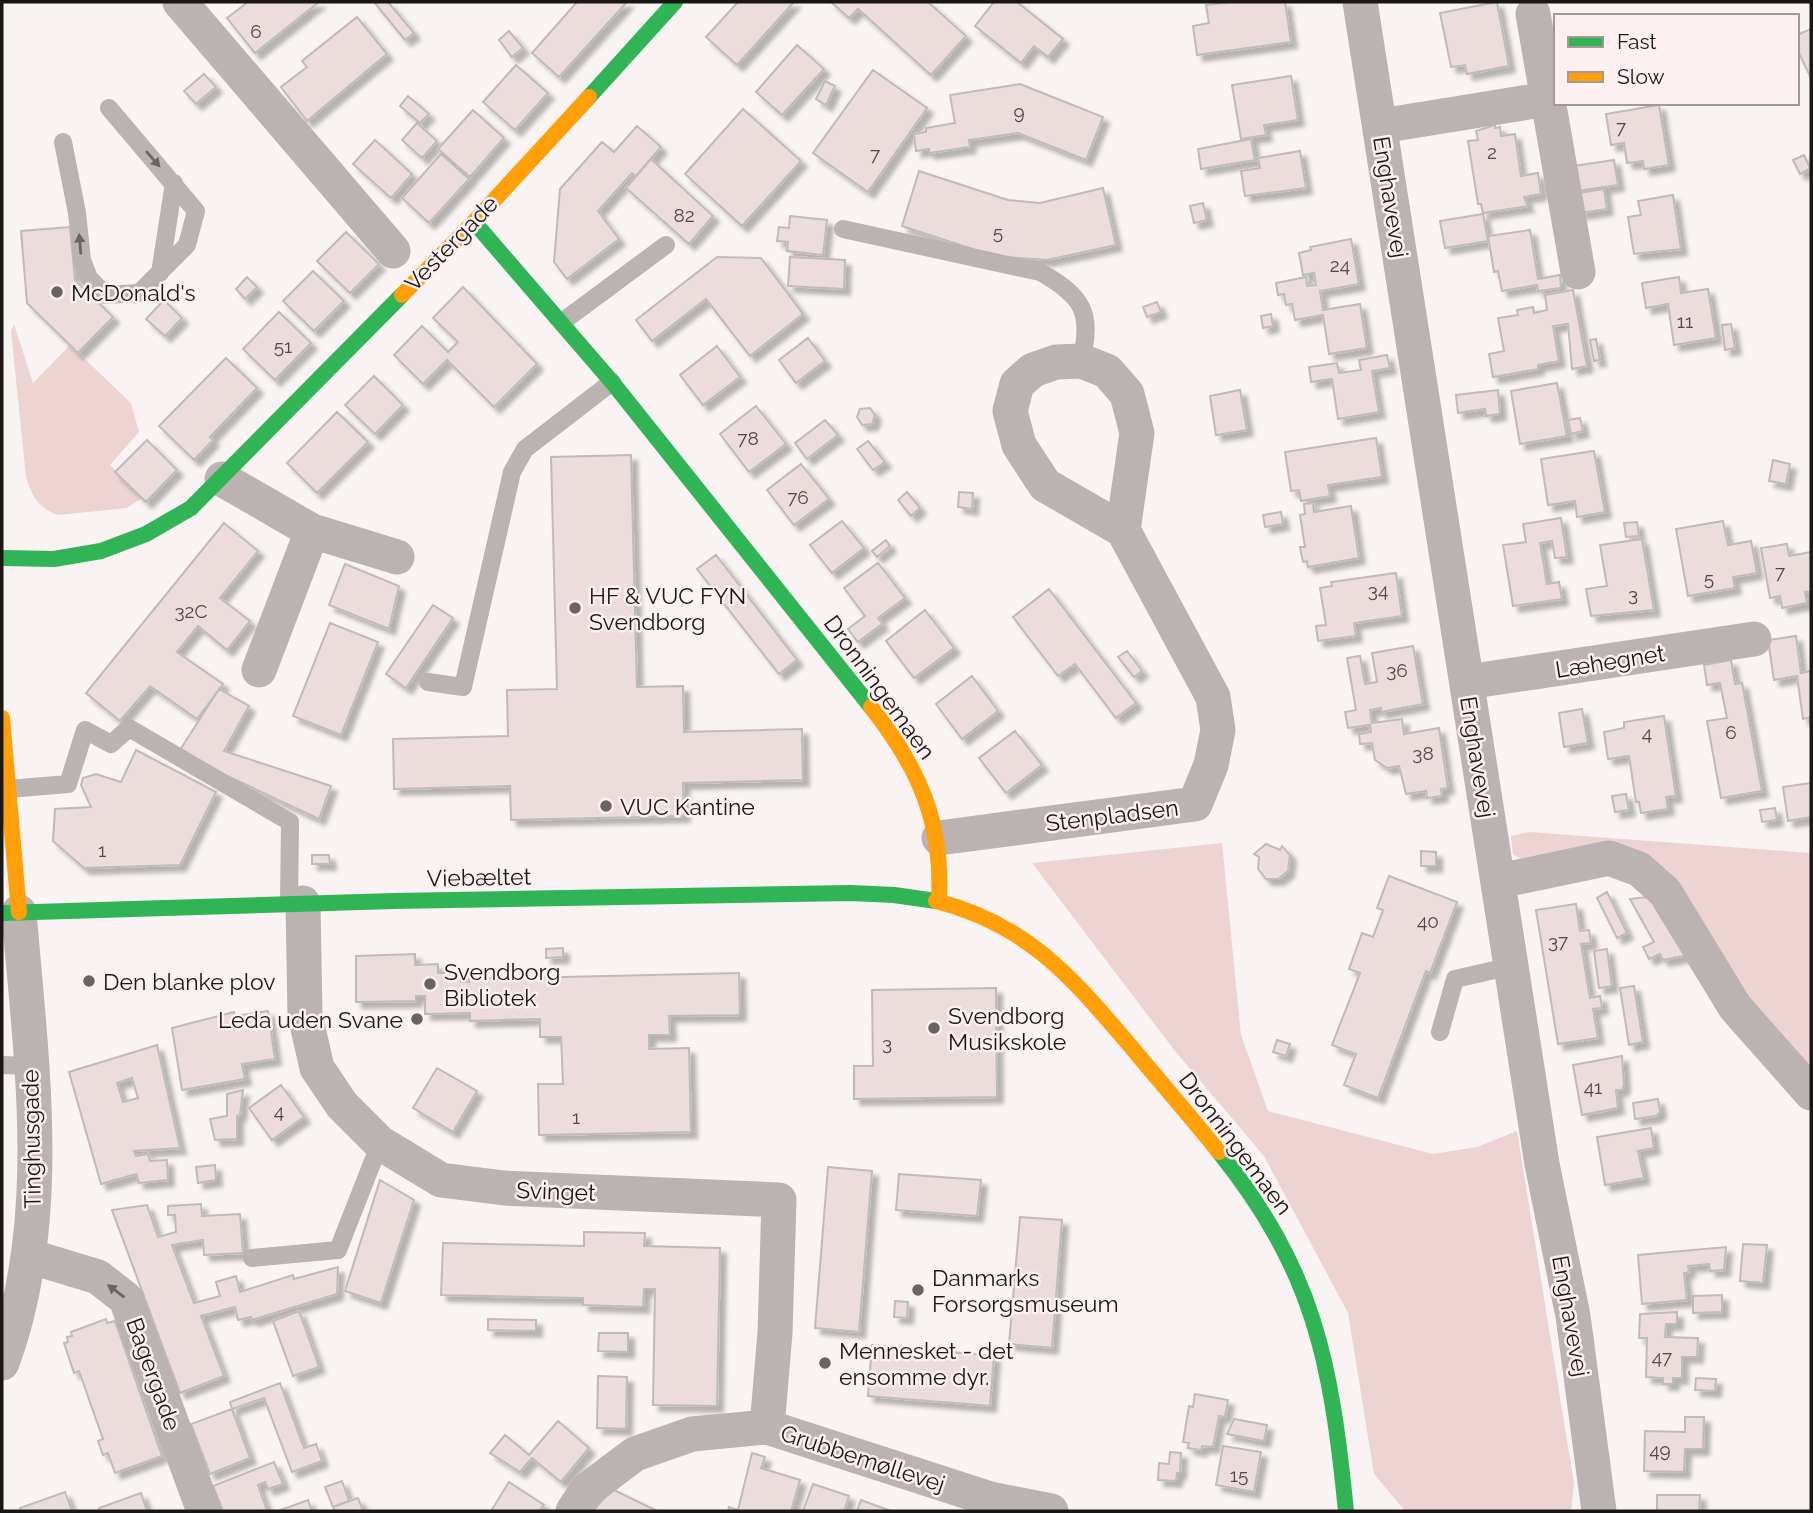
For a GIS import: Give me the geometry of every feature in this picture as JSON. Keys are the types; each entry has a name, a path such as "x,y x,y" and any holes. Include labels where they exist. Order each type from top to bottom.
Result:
{"street":[{"path":"180,2 393,251"},
{"name":"Vestergade","path":"2,558 30,561 73,558 115,548 173,520 222,479 474,222 675,2"},
{"name":"Enghavevej","path":"1360,2 1542,1164 1573,1316 1599,1511"},
{"path":"1533,14 1578,272"},
{"path":"1381,126 1548,99"},
{"name":"Dronningemaen","path":"474,222 612,382 889,730 927,795 939,838 939,900 1012,930 1071,977 1218,1150 1261,1206 1304,1290 1317,1336 1329,1387 1346,1511"},
{"path":"1081,361 1107,371 1127,394 1137,433 1123,530 1045,485 1018,445 1010,411 1017,384 1033,370 1056,362 1081,361"},
{"path":"222,479 312,531 397,557"},
{"name":"Stenpladsen","path":"939,838 1195,804 1211,765 1217,730 1213,697 1123,530"},
{"path":"258,670 312,531"},
{"name":"Læhegnet","path":"1466,682 1754,639"},
{"path":"2,718 8,789 10,912"},
{"path":"1499,881 1609,858 1639,869 1665,892 1735,1007 1811,1094"},
{"name":"Viebæltet","path":"10,912 851,893 915,895 939,900"},
{"name":"Svinget","path":"296,904 304,1015 317,1068 341,1105 380,1143 441,1181 505,1188 779,1200 775,1333 767,1427"},
{"name":"Tinghusgade","path":"2,1363 20,1301 29,1256 33,1162 16,1066 10,912"},
{"name":"Bagergade","path":"29,1256 98,1277 126,1299 204,1511"},
{"name":"Grubbemøllevej","path":"573,1511 587,1490 635,1454 692,1434 767,1427 988,1505 1051,1511"}],"lane":[{"path":"63,142 77,213 82,260 89,278 111,296 139,293 187,244 196,211 109,108"},
{"path":"160,273 174,183"},
{"path":"843,229 1040,272 1063,285 1079,302 1089,331 1081,361"},
{"path":"562,322 666,244"},
{"path":"429,682 463,688 512,472 525,449 612,382"},
{"path":"8,789 68,784 85,730 111,744 128,728 290,822 296,904"},
{"path":"1440,1032 1455,979 1512,966"},
{"path":"252,1258 338,1250 380,1143"}],"shaded area":[{"path":"14,324 33,383 70,345 131,403 139,432 110,465 142,498 127,508 58,515 45,509 37,500 26,477 11,331"},
{"path":"1530,832 1811,853 1811,1087 1662,872 1527,863 1513,854 1511,836"},
{"path":"1222,843 1241,1035 1268,1111 1433,1154 1477,1147 1517,1131 1574,1484 1571,1511 1405,1511 1374,1474 1348,1313 1264,1156 1175,1051 1032,863"}],"building":[{"path":"248,2 319,2 255,53 227,18"},
{"path":"374,2 388,2 414,33 405,40"},
{"path":"577,2 627,2 559,77 532,53"},
{"path":"738,2 794,2 737,65 706,37"},
{"path":"831,2 928,2 966,36 931,75 858,9 849,18"},
{"path":"994,2 1017,2 1063,39 1048,57 1034,46 1021,63 975,26"},
{"path":"1285,2 1291,42 1197,55 1193,26 1209,23 1206,5"},
{"path":"1497,2 1509,66 1467,74 1465,65 1451,67 1440,13"},
{"path":"357,17 387,54 307,121 281,87 307,67 302,61"},
{"path":"1811,29 1811,78 1799,53 1799,34"},
{"path":"509,31 523,48 512,57 499,40"},
{"path":"797,45 824,69 782,115 756,92"},
{"path":"516,65 548,93 515,130 483,102"},
{"path":"873,70 927,108 868,192 813,153"},
{"path":"204,74 216,87 196,104 184,91"},
{"path":"1291,76 1298,120 1264,125 1266,135 1241,139 1232,85"},
{"path":"825,81 835,86 826,105 816,99"},
{"path":"1020,84 1103,117 1086,160 1018,133 969,140 970,147 929,153 929,149 916,151 914,134 926,132 926,128 955,123 950,95"},
{"path":"408,96 429,114 420,123 400,106"},
{"path":"1659,105 1669,165 1644,169 1643,161 1627,163 1624,143 1611,145 1606,114"},
{"path":"743,109 801,161 742,226 685,174"},
{"path":"473,110 504,138 470,177 438,149"},
{"path":"417,123 437,141 422,158 402,140"},
{"path":"1495,125 1495,128 1500,127 1501,136 1515,134 1521,176 1538,173 1541,194 1524,197 1528,206 1483,213 1481,204 1478,204 1468,141 1478,140 1476,131"},
{"path":"637,126 661,147 636,176 632,173 598,211 619,239 567,279 554,262 560,189 602,142 614,152"},
{"path":"1251,139 1255,160 1201,169 1198,149"},
{"path":"375,140 412,174 391,198 353,164"},
{"path":"1300,151 1306,188 1245,196 1241,171 1260,168 1258,158"},
{"path":"441,154 469,179 429,223 402,198"},
{"path":"1804,155 1810,168 1800,174 1793,160"},
{"path":"651,159 713,216 689,244 626,188"},
{"path":"1614,160 1618,185 1577,191 1573,166"},
{"path":"919,171 1008,200 1040,203 1103,188 1116,245 1047,260 994,256 902,226"},
{"path":"1604,189 1607,209 1580,213 1578,193"},
{"path":"1673,195 1681,249 1634,254 1628,217 1641,215 1638,201"},
{"path":"1203,203 1207,220 1194,223 1190,206"},
{"path":"1483,214 1488,241 1445,248 1440,221"},
{"path":"790,216 827,220 823,255 787,251 788,242 777,241 779,227 789,228"},
{"name":"McDonald's","path":"70,227 75,280 113,317 78,353 27,303 21,231"},
{"path":"1530,230 1538,279 1560,275 1561,288 1538,291 1537,285 1502,291 1498,271 1494,272 1488,236"},
{"path":"346,232 379,264 350,293 317,261"},
{"path":"1351,239 1359,284 1320,291 1323,310 1360,304 1367,348 1329,354 1323,315 1295,320 1292,304 1286,305 1284,294 1278,295 1276,283 1306,277 1307,286 1316,285 1314,273 1303,275 1299,253 1311,250 1310,247"},
{"path":"717,257 761,258 803,314 750,356 706,299 652,341 636,320"},
{"path":"790,257 845,260 844,289 788,286"},
{"path":"313,271 344,301 314,331 283,301"},
{"path":"247,277 257,287 245,299 236,289"},
{"path":"1679,277 1681,293 1708,289 1716,338 1674,345 1668,304 1646,308 1642,283"},
{"path":"463,287 537,364 494,407 447,360 423,384 394,355 422,326 448,352 458,342 433,318"},
{"path":"1573,290 1587,366 1572,369 1568,324 1553,326 1559,361 1538,365 1538,369 1493,377 1489,354 1504,351 1498,318 1518,315 1517,310 1533,307 1534,313 1547,310 1545,295"},
{"path":"164,300 182,318 165,336 146,319"},
{"path":"1157,302 1161,312 1147,317 1143,307"},
{"path":"279,312 311,343 275,380 243,349"},
{"path":"1271,314 1273,326 1263,328 1261,316"},
{"path":"1731,324 1735,348 1725,350 1722,325"},
{"path":"808,338 825,361 796,383 779,360"},
{"path":"1596,339 1600,360 1594,361 1590,340"},
{"path":"717,346 740,377 703,405 680,375"},
{"path":"1387,355 1390,368 1372,371 1379,412 1338,419 1332,379 1311,382 1309,367 1337,363 1339,373 1361,370 1359,360"},
{"path":"226,358 257,388 210,437 213,440 194,460 159,426"},
{"path":"374,376 403,405 375,434 345,405"},
{"path":"1557,383 1567,436 1520,444 1511,391"},
{"path":"1240,390 1247,430 1216,435 1210,396"},
{"path":"1498,390 1500,414 1486,416 1485,409 1458,413 1456,395"},
{"path":"756,406 786,444 749,472 720,434"},
{"path":"870,408 875,415 872,424 862,425 857,417 860,409"},
{"path":"337,412 368,442 317,493 287,463"},
{"path":"1580,418 1583,431 1571,434 1568,420"},
{"path":"825,420 838,435 807,459 795,443"},
{"path":"1376,438 1382,477 1328,485 1330,496 1301,501 1299,490 1291,491 1285,452"},
{"path":"147,440 177,470 146,502 115,472"},
{"path":"868,441 885,462 873,470 857,449"},
{"path":"1594,451 1605,512 1577,517 1575,501 1548,505 1541,459"},
{"path":"631,455 637,687 683,686 684,732 802,729 803,780 683,783 684,816 511,820 510,786 394,789 393,739 508,736 507,690 557,689 551,457"},
{"path":"1773,460 1790,464 1786,484 1769,481"},
{"path":"801,464 829,499 794,525 767,490"},
{"path":"907,492 920,508 911,516 898,500"},
{"path":"959,492 973,493 972,509 958,507"},
{"path":"1313,503 1314,512 1351,506 1359,558 1308,567 1307,561 1303,562 1300,547 1305,547 1300,515 1305,514 1304,504"},
{"path":"1281,512 1283,524 1265,527 1263,515"},
{"path":"1561,518 1567,557 1555,558 1552,541 1540,543 1547,584 1559,582 1562,599 1513,606 1503,545 1526,542 1523,524"},
{"path":"842,521 864,548 832,573 810,545"},
{"path":"1723,521 1728,545 1751,541 1757,573 1733,577 1735,588 1688,596 1676,529"},
{"path":"1637,522 1639,536 1626,537 1624,523"},
{"path":"224,523 258,551 220,598 250,621 227,650 198,626 177,652 223,684 197,719 150,686 120,721 86,693"},
{"path":"1642,539 1654,610 1591,616 1586,589 1607,586 1600,545"},
{"path":"886,540 890,546 877,557 872,551"},
{"path":"1787,544 1789,556 1811,552 1811,591 1805,592 1807,603 1782,608 1780,596 1770,598 1761,548"},
{"path":"716,555 797,660 779,674 697,569"},
{"path":"878,563 905,598 878,618 882,624 858,642 848,629 865,616 844,588"},
{"path":"345,564 399,586 389,629 329,605"},
{"path":"1396,573 1402,616 1354,623 1356,636 1318,641 1316,626 1326,625 1320,588 1332,586 1331,582"},
{"path":"1049,589 1136,703 1116,718 1075,664 1058,676 1013,617"},
{"path":"433,605 453,618 406,688 386,674"},
{"path":"925,610 954,648 914,678 886,641"},
{"path":"330,623 378,642 341,735 293,716"},
{"path":"1796,636 1801,673 1811,671 1811,717 1803,719 1797,676 1774,680 1768,640"},
{"path":"1413,646 1423,704 1381,712 1381,708 1370,710 1372,723 1402,719 1404,734 1439,728 1448,788 1441,789 1442,796 1427,798 1426,791 1406,794 1399,766 1387,768 1375,760 1372,743 1360,744 1359,734 1371,732 1370,725 1348,728 1345,712 1356,710 1347,658 1360,656 1365,684 1377,682 1372,653"},
{"path":"1127,651 1142,671 1134,677 1118,657"},
{"path":"1731,660 1735,684 1742,683 1762,791 1721,798 1707,721 1727,718 1720,683 1707,685 1704,665"},
{"path":"972,676 998,711 962,739 936,704"},
{"path":"219,689 249,706 224,751 331,786 319,819 178,753"},
{"path":"1582,709 1588,743 1564,747 1559,713"},
{"path":"1664,716 1676,796 1666,797 1668,809 1641,813 1639,802 1636,802 1629,756 1608,759 1604,732 1624,728 1624,722"},
{"path":"1015,731 1042,765 1006,793 979,758"},
{"path":"136,750 216,792 180,865 84,868 53,841 55,809 91,807 81,785 83,778 96,774 121,782"},
{"path":"1811,783 1811,817 1788,821 1783,787"},
{"path":"1626,794 1629,810 1615,812 1612,796"},
{"path":"1775,808 1777,820 1762,822 1760,810"},
{"path":"1266,844 1280,850 1282,846 1290,855 1288,871 1278,879 1266,879 1258,869 1259,857 1254,854"},
{"path":"1421,851 1436,852 1436,866 1421,866"},
{"path":"312,855 329,855 330,864 312,864"},
{"path":"1389,876 1457,902 1430,973 1426,971 1378,1098 1344,1085 1356,1054 1332,1045 1360,973 1349,969 1362,933 1373,937 1383,910 1377,908"},
{"path":"1607,892 1627,933 1617,938 1597,898"},
{"path":"1655,896 1688,955 1663,960 1660,954 1649,959 1643,947 1654,942 1630,899"},
{"path":"1576,904 1580,931 1589,930 1591,943 1581,944 1590,998 1600,996 1602,1008 1593,1009 1598,1038 1558,1044 1536,910"},
{"path":"563,948 563,957 546,958 546,949"},
{"path":"1607,949 1612,986 1599,988 1594,951"},
{"path":"415,954 415,965 438,964 438,973 461,973 461,982 469,982 469,979 739,973 740,1015 669,1016 670,1035 649,1035 649,1049 689,1048 691,1132 539,1135 538,1084 563,1084 561,1037 540,1037 540,1019 470,1021 470,1013 425,1014 425,996 416,996 416,1001 356,1002 356,956"},
{"path":"1634,986 1643,1042 1629,1045 1620,988"},
{"name":"Svendborg Musikskole","path":"996,988 997,1097 854,1099 854,1066 873,1066 872,990"},
{"path":"268,1011 275,1059 242,1064 245,1079 182,1090 172,1028 234,1012 235,1016"},
{"path":"1277,1040 1290,1044 1286,1056 1273,1052"},
{"path":"157,1045 180,1148 134,1151 136,1156 148,1154 150,1161 167,1160 168,1180 139,1183 136,1174 101,1184 69,1072","holes":["132,1078 138,1098 123,1102 117,1083"]},
{"path":"1622,1056 1624,1085 1622,1090 1616,1090 1618,1108 1582,1115 1573,1065"},
{"path":"437,1068 477,1091 453,1132 413,1108"},
{"path":"281,1085 304,1117 272,1140 249,1108"},
{"path":"243,1090 240,1115 237,1116 237,1139 215,1140 210,1119 227,1116 227,1094"},
{"path":"1658,1099 1660,1112 1656,1116 1635,1119 1633,1103"},
{"path":"1651,1128 1654,1148 1638,1151 1644,1178 1605,1185 1597,1137"},
{"path":"215,1165 216,1180 198,1183 196,1167"},
{"path":"828,1167 872,1171 859,1332 815,1328"},
{"path":"899,1174 981,1180 977,1216 896,1210"},
{"path":"380,1180 414,1200 381,1303 345,1291"},
{"path":"201,1204 202,1216 240,1214 243,1253 204,1255 203,1240 172,1245 194,1303 220,1296 216,1282 236,1276 240,1292 293,1275 294,1279 338,1267 337,1294 252,1320 251,1317 238,1320 235,1307 201,1316 224,1376 180,1393 112,1210 147,1205 158,1237 176,1232 175,1215 168,1215 168,1206"},
{"path":"1020,1217 1062,1220 1052,1348 1009,1344"},
{"path":"584,1232 645,1233 644,1246 720,1248 717,1406 653,1405 655,1289 644,1289 643,1307 583,1305 583,1298 441,1295 443,1243 584,1246"},
{"path":"1743,1244 1767,1245 1763,1283 1740,1281"},
{"path":"1726,1247 1724,1270 1710,1271 1709,1264 1688,1266 1689,1272 1684,1273 1687,1300 1642,1304 1638,1255"},
{"path":"1722,1295 1722,1312 1693,1313 1693,1296"},
{"path":"895,1301 908,1302 907,1318 894,1317"},
{"path":"299,1311 319,1367 293,1376 273,1321"},
{"path":"1677,1312 1677,1324 1666,1324 1665,1337 1698,1338 1697,1357 1682,1357 1682,1378 1673,1378 1673,1384 1663,1384 1663,1378 1646,1377 1647,1338 1639,1338 1640,1314"},
{"path":"106,1319 107,1323 115,1321 162,1456 115,1473 108,1453 103,1455 98,1441 103,1439 79,1371 74,1373 64,1343 68,1342 67,1337 72,1336 71,1332"},
{"path":"488,1319 536,1320 536,1331 488,1330"},
{"path":"599,1333 628,1333 628,1352 598,1351"},
{"path":"872,1345 994,1356 990,1406 868,1396"},
{"path":"598,1376 627,1377 626,1429 597,1428"},
{"path":"1696,1378 1716,1379 1715,1391 1695,1390"},
{"path":"280,1383 304,1448 316,1444 322,1461 292,1472 264,1398 232,1409 230,1402"},
{"path":"1195,1394 1228,1400 1225,1417 1219,1416 1213,1447 1202,1446 1201,1450 1188,1448 1189,1443 1183,1442 1189,1406 1193,1407"},
{"path":"232,1409 250,1458 210,1474 191,1424"},
{"path":"1685,1417 1704,1417 1703,1449 1685,1449 1684,1472 1644,1471 1645,1431 1685,1432"},
{"path":"1234,1419 1267,1425 1264,1441 1227,1434"},
{"path":"558,1421 589,1448 561,1482 532,1458 520,1472 490,1453 505,1435 529,1455"},
{"path":"1223,1446 1261,1452 1254,1492 1216,1485"},
{"path":"1170,1452 1181,1453 1180,1473 1177,1473 1176,1481 1158,1480 1159,1463 1169,1464"},
{"path":"752,1453 765,1457 761,1468 800,1480 791,1511 728,1511 729,1507 738,1510"},
{"path":"274,1462 283,1484 268,1489 265,1482 258,1485 267,1511 223,1511 213,1486"},
{"path":"342,1481 349,1501 333,1507 325,1487"},
{"path":"509,1482 544,1505 539,1511 491,1511"},
{"path":"813,1484 849,1496 844,1511 803,1511"},
{"path":"612,1489 657,1511 593,1511"},
{"path":"65,1492 72,1511 21,1511 20,1508"},
{"path":"141,1493 147,1511 100,1511 99,1508"},
{"path":"1657,1495 1700,1495 1699,1511 1657,1511"},
{"path":"358,1498 363,1511 335,1511 333,1507"},
{"path":"308,1500 312,1511 278,1511"},
{"path":"861,1500 891,1511 857,1511"}],"traffic: fast":[{"path":"589,97 675,2"},
{"path":"474,222 612,382 871,707"},
{"path":"2,558 54,559 101,551 146,534 191,508 402,295"},
{"path":"2,913 394,901 851,893 936,901"},
{"path":"1219,1152 1277,1238 1313,1321 1325,1364 1333,1409 1346,1511"}],"traffic: slow":[{"path":"402,295 474,222 589,97"},
{"path":"871,707 915,774 924,797 937,846 939,900"},
{"path":"2,718 19,912"},
{"path":"936,901 969,911 998,924 1047,958 1090,1000 1219,1152"}],"place":[{"name":"McDonald's","path":"57,292"},
{"name":"HF & VUC FYN Svendborg","path":"575,608"},
{"name":"VUC Kantine","path":"606,806"},
{"name":"Den blanke plov","path":"89,981"},
{"name":"Svendborg Bibliotek","path":"430,984"},
{"name":"Leda uden Svane","path":"417,1019"},
{"name":"Svendborg Musikskole","path":"934,1028"},
{"name":"Danmarks Forsorgsmuseum","path":"918,1290"},
{"name":"Mennesket - det ensomme dyr.","path":"825,1363"}]}
